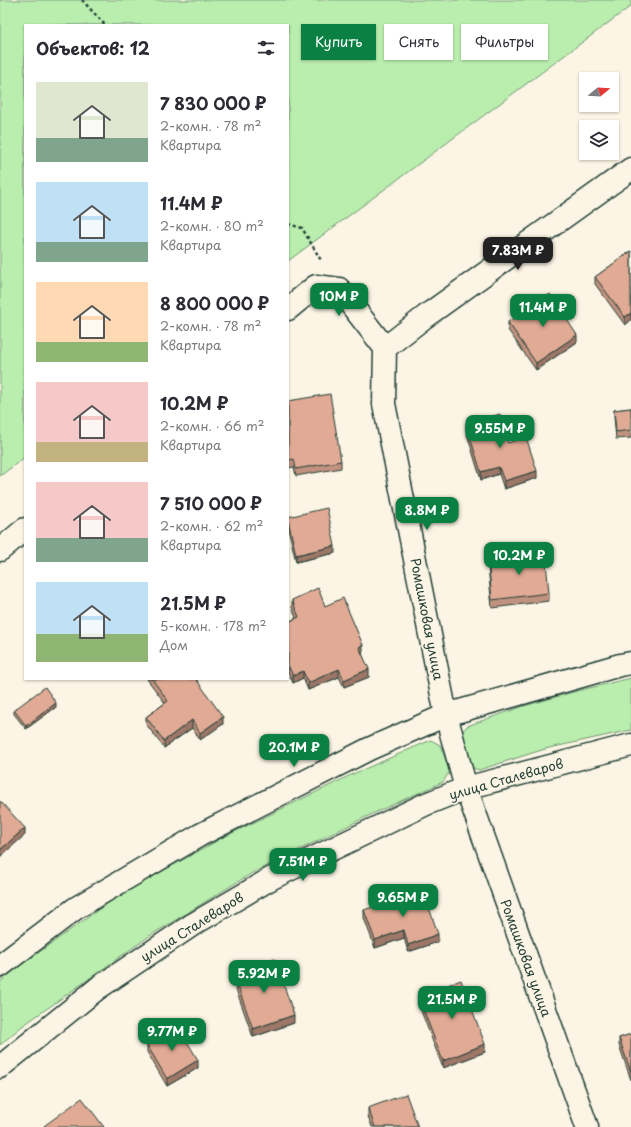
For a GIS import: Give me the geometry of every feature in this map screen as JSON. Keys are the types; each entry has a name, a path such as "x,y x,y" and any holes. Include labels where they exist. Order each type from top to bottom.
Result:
{"main road":[{"path":"289,308 316,286 339,289 386,348 426,316 631,169"},
{"name":"Ромашковая улица","path":"386,348 384,404 446,715 466,788 587,1127"},
{"path":"0,550 24,530"},
{"path":"0,966 76,908 200,835 369,749 446,715 612,667 631,663"},
{"name":"улица Сталеваров","path":"0,1067 98,988 192,925 272,878 426,804 466,788 631,745"}],"path":[{"path":"82,0 104,24"},
{"path":"289,224 302,228 339,289"}],"green space":[{"path":"0,0 631,0 631,6 289,260 289,24 24,24 24,458 0,476"},
{"path":"631,678 631,730 545,749 479,770 465,765 458,737 467,726 524,706"},
{"path":"431,740 440,745 450,771 443,782 372,814 252,873 148,937 21,1027 0,1045 0,982 17,968 119,895 224,837 353,774"}],"building":[{"path":"631,251 631,313 625,317 595,277"},
{"path":"550,294 577,335 536,363 508,322"},
{"path":"330,394 341,461 296,469 294,459 289,460 289,401"},
{"path":"631,408 631,430 616,432 614,410"},
{"path":"500,414 508,443 526,437 537,471 504,481 499,467 481,472 466,424"},
{"path":"327,508 335,546 296,555 289,524 289,517"},
{"path":"545,551 549,593 492,600 488,559"},
{"path":"318,588 325,606 343,598 363,645 359,647 369,669 344,680 339,669 308,683 303,671 293,676 289,667 289,622 299,617 292,600"},
{"path":"153,680 197,680 223,717 200,733 192,720 164,741 146,717 168,701"},
{"path":"45,687 56,703 26,726 14,710"},
{"path":"0,801 25,828 0,850"},
{"path":"423,890 438,934 408,945 404,930 375,940 364,910"},
{"path":"275,959 294,1015 253,1029 233,973"},
{"path":"461,980 485,1044 443,1061 418,996"},
{"path":"178,1026 198,1060 167,1079 147,1045"},
{"path":"631,1034 631,1072 619,1038"},
{"path":"406,1094 418,1127 375,1127 368,1108"},
{"path":"82,1098 104,1127 44,1127 44,1126"}]}
